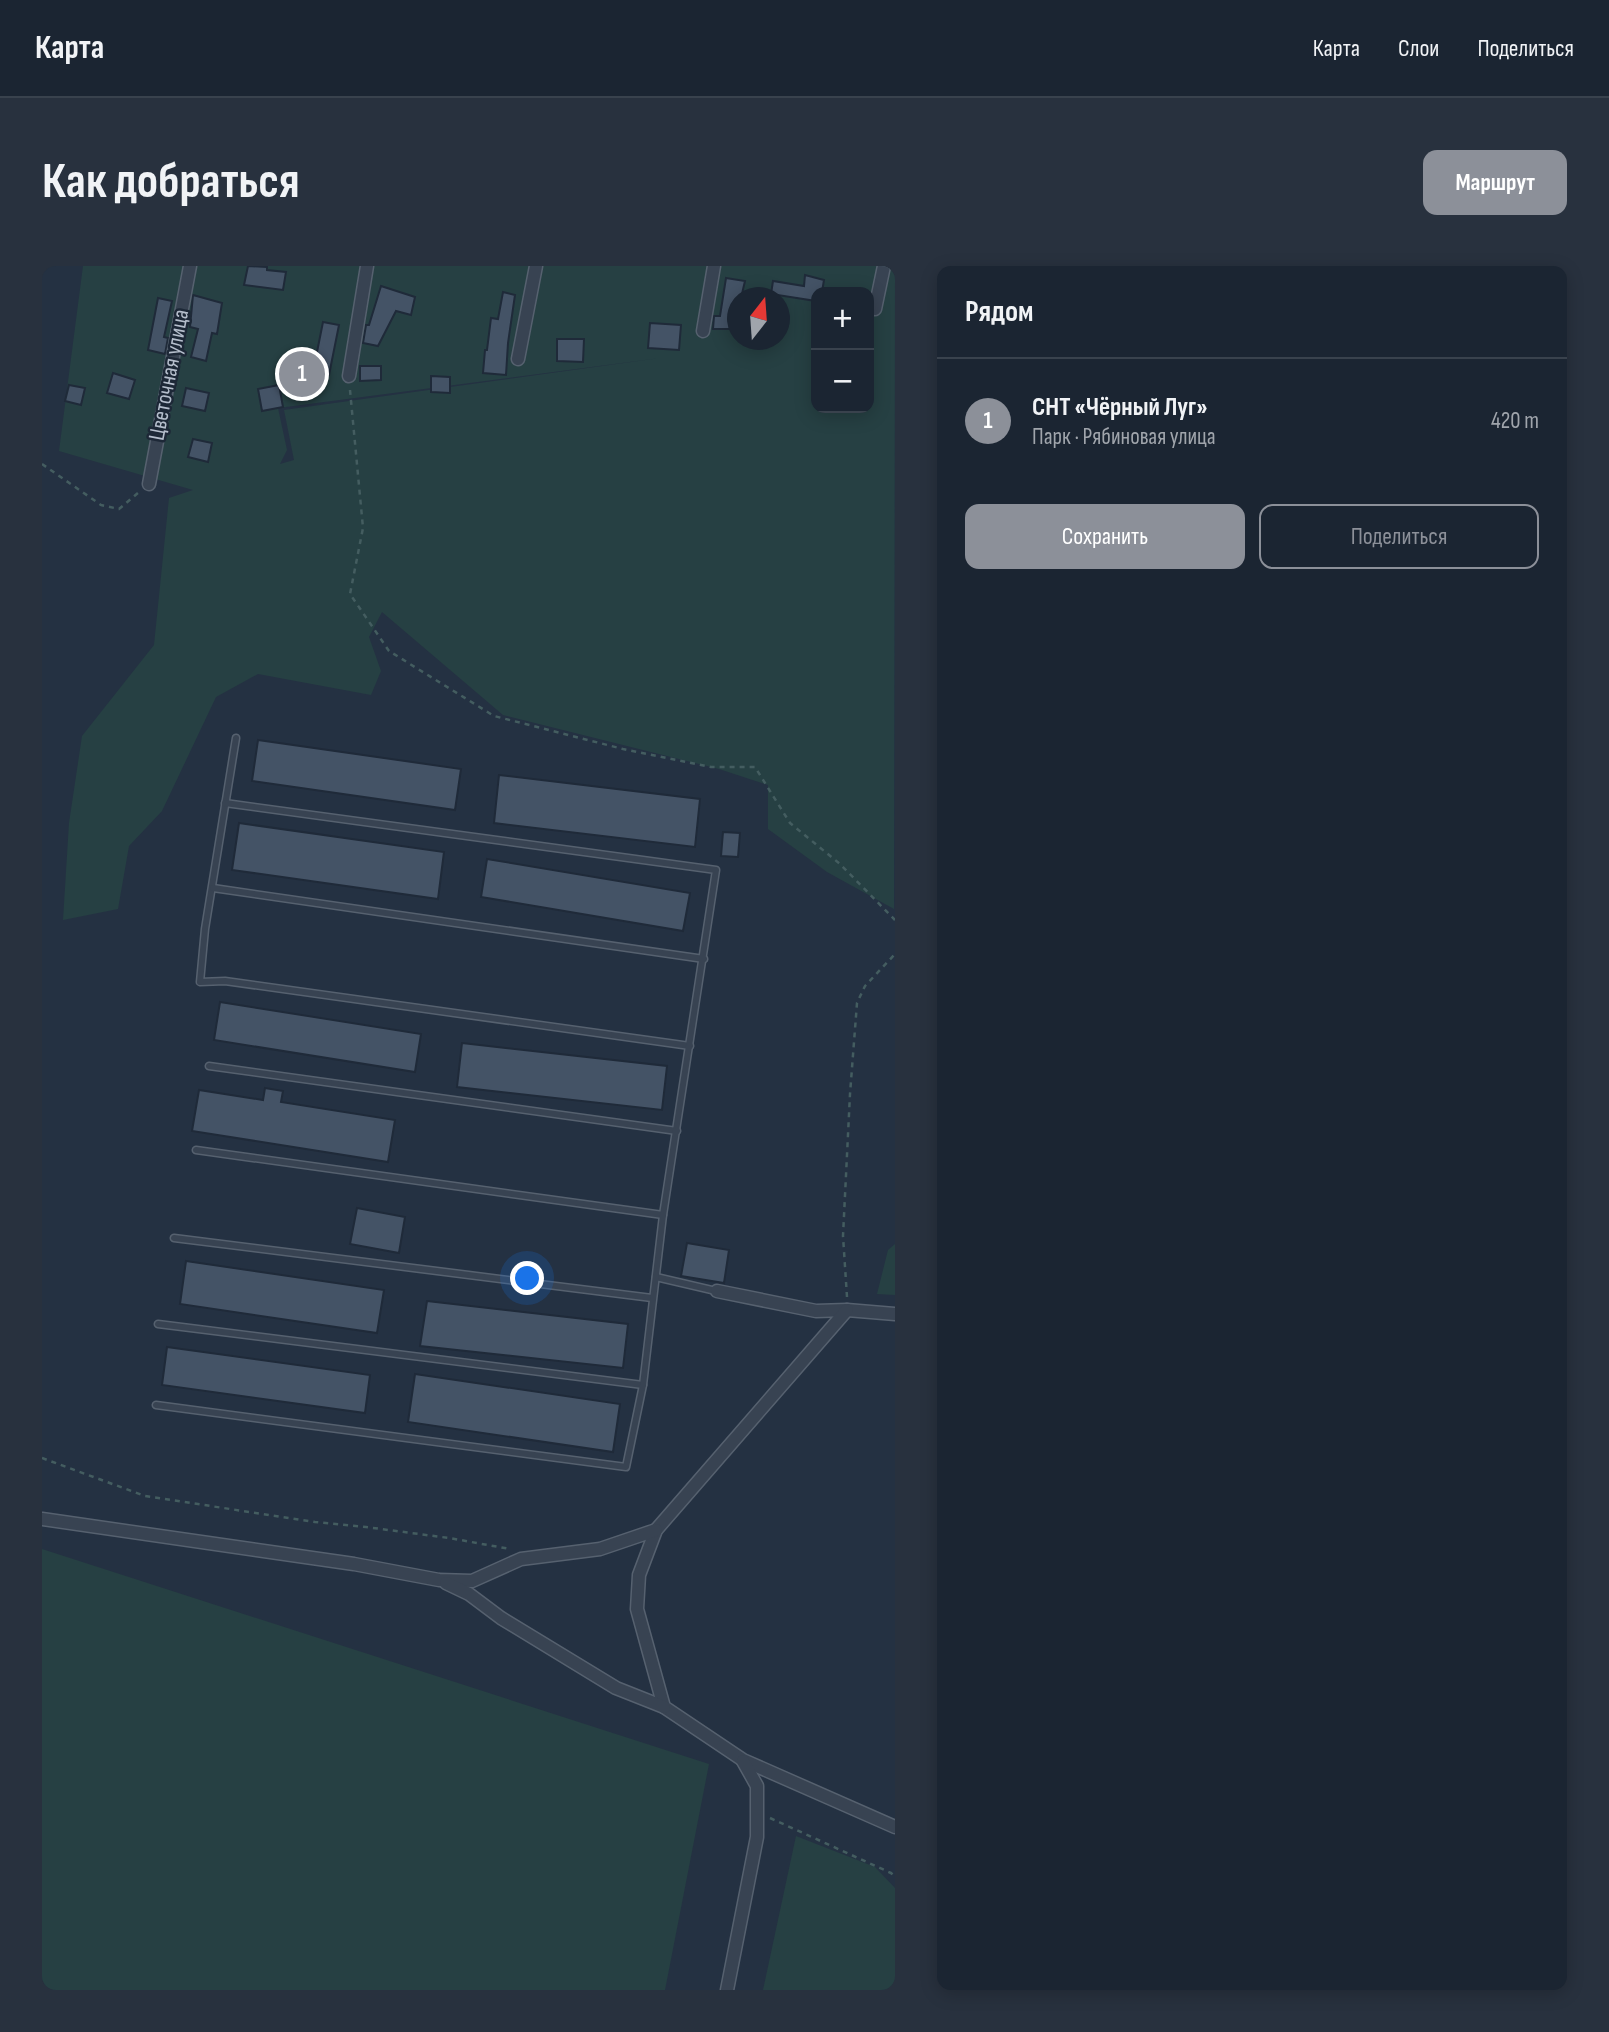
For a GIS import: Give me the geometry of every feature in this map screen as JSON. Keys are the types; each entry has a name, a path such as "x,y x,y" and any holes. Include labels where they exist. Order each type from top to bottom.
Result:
{"street":[{"name":"Цветочная улица","path":"149,484 190,266"},
{"path":"349,376 368,266"},
{"path":"518,359 536,266"},
{"path":"703,331 714,266"},
{"path":"875,309 884,266"},
{"path":"717,1291 816,1311 848,1310 895,1314"},
{"path":"664,1707 637,1609 639,1575 656,1530 848,1310"},
{"path":"42,1520 354,1564 439,1580 472,1581 521,1559 600,1549 656,1530"},
{"path":"439,1580 469,1594 501,1618 616,1688 664,1707 743,1760 895,1828"},
{"path":"727,1990 757,1837 757,1786 743,1760"}],"lane":[{"path":"236,738 205,929 200,982 225,981 690,1046"},
{"path":"156,1405 626,1467 643,1385 663,1215 716,870 225,803"},
{"path":"213,888 704,959"},
{"path":"209,1066 677,1131"},
{"path":"196,1150 663,1215"},
{"path":"174,1238 652,1298"},
{"path":"656,1277 717,1291"},
{"path":"158,1324 643,1385"}],"path":[{"path":"349,376 363,528 350,594 389,651 494,716 623,749 711,767 755,767 790,823 840,864 895,920"},
{"path":"42,464 101,505 119,509 149,484"},
{"path":"848,1310 843,1224 857,1003 865,986 895,954"},
{"path":"42,1458 145,1496 315,1522 449,1538 517,1550"},
{"path":"757,1813 895,1877"}],"green space":[{"path":"83,266 895,266 894,909 827,872 768,829 768,785 719,769 503,715 382,612 369,637 381,671 371,695 258,674 216,697 162,811 129,846 118,909 63,920 69,823 82,736 154,645 169,498 193,490 59,451","holes":["660,358 284,410 294,460 280,464 287,450 278,408"]},
{"path":"895,1244 895,1295 877,1294 888,1250"},
{"path":"42,1549 709,1764 665,1990 42,1990"},
{"path":"796,1836 875,1867 895,1888 895,1990 763,1990"}],"building":[{"path":"248,266 286,272 283,290 244,285"},
{"path":"805,275 824,280 823,287 811,287 811,300 790,297 790,287 772,287 773,281 804,286"},
{"path":"726,278 745,281 744,287 727,287 727,329 713,329 714,316 720,316"},
{"path":"381,286 415,297 411,315 396,311 378,346 363,343 366,325 369,325"},
{"path":"503,292 515,295 506,375 483,373 491,318 498,319"},
{"path":"193,295 222,303 217,334 212,333 206,361 191,357 198,329 190,327"},
{"path":"158,298 172,301 164,337 168,338 165,354 148,350"},
{"path":"323,322 339,325 329,375 313,372"},
{"path":"650,323 681,325 679,350 648,348"},
{"path":"557,339 584,339 583,362 557,361"},
{"path":"360,366 381,366 381,380 360,381"},
{"path":"113,373 135,380 129,399 107,393"},
{"path":"431,376 450,377 450,393 431,392"},
{"path":"69,385 85,388 81,405 65,401"},
{"path":"279,385 283,407 262,411 258,389"},
{"path":"186,388 209,393 205,411 182,406"},
{"path":"193,439 212,443 208,462 188,457"},
{"path":"258,740 461,769 455,810 252,781"},
{"path":"499,775 700,799 695,847 494,823"},
{"path":"239,823 444,852 438,899 232,870"},
{"path":"723,832 740,833 738,857 721,856"},
{"path":"487,859 690,893 683,931 481,897"},
{"path":"220,1002 421,1034 415,1072 214,1040"},
{"path":"462,1043 667,1066 662,1110 457,1087"},
{"path":"265,1088 283,1091 281,1102 395,1120 388,1162 192,1131 199,1090 263,1100"},
{"path":"357,1208 405,1217 399,1253 350,1244"},
{"path":"687,1243 729,1250 724,1283 681,1276"},
{"path":"186,1261 384,1290 377,1333 180,1304"},
{"path":"427,1301 628,1324 623,1368 420,1346"},
{"path":"167,1347 370,1375 365,1413 162,1385"},
{"path":"415,1374 620,1404 613,1452 408,1422"}],"place":[{"name":"СНТ «Чёрный Луг»","path":"302,374"}]}
